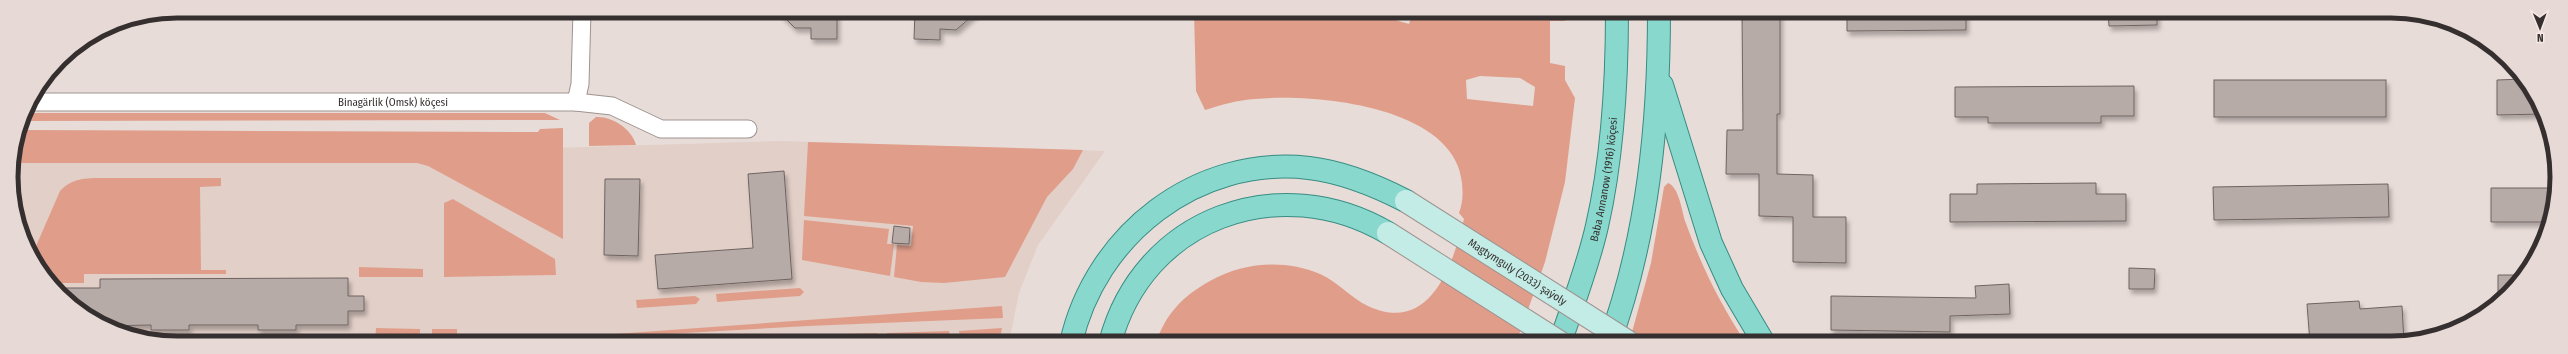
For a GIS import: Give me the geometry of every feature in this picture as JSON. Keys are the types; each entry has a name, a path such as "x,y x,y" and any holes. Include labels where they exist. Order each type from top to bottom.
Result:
{"main road":[{"name":"Baba Annanow (1916) köçesi","path":"1562,336 1590,256 1606,181 1617,76 1617,18"},
{"path":"1612,336 1619,316 1640,233 1648,186 1659,77 1659,18"},
{"path":"1659,77 1711,243 1732,289 1760,336"},
{"name":"Magtymguly (2033) şaýoly","path":"1073,336 1081,306 1098,273 1119,243 1166,202 1201,185 1236,173 1262,168 1308,168 1357,179 1406,201 1619,336"},
{"path":"1113,336 1126,299 1149,265 1183,235 1222,216 1272,206 1305,204 1345,212 1388,233 1549,336"}],"street":[{"path":"576,102 580,84 582,18"},
{"name":"Binagärlik (Omsk) köçesi","path":"36,102 576,102 612,106 661,129 748,129"}],"shaded area":[{"path":"1194,18 1388,18 1409,24 1411,18 1565,18 1565,21 1550,21 1550,63 1565,66 1565,80 1575,98 1565,182 1545,262 1519,336 1159,336 1170,314 1184,299 1210,281 1250,266 1279,265 1307,269 1327,277 1356,299 1368,306 1389,312 1408,311 1423,303 1435,291 1453,256 1464,219 1459,213 1463,191 1454,157 1435,137 1409,121 1378,110 1345,103 1312,99 1281,98 1249,100 1230,103 1205,110 1196,91","holes":["1480,76 1520,78 1535,87 1533,106 1467,99 1466,80"]},
{"path":"31,113 545,113 560,120 28,121"},
{"path":"596,117 602,117 615,121 626,129 634,139 636,145 589,146 589,123"},
{"path":"563,128 563,239 428,166 417,163 18,163 25,130 538,132 540,129"},
{"path":"25,130 538,132 551,148 781,141 1105,151 1038,245 1019,293 1010,336 156,335 126,328 97,315 72,297 57,282 39,256 26,228 19,198 19,156"},
{"path":"808,142 1083,150 1073,169 1047,197 1005,277 944,283 921,282 894,277 897,245 911,246 913,226 804,216"},
{"path":"221,178 221,186 200,187 201,270 226,270 226,274 84,274 84,283 58,283 35,249 60,191 69,183 85,179"},
{"path":"1668,183 1675,189 1685,221 1704,269 1742,336 1631,336 1651,263 1664,187"},
{"path":"453,199 555,259 556,275 444,277 444,203"},
{"path":"804,220 889,229 887,244 894,244 890,276 802,260"},
{"path":"359,267 423,269 423,277 359,277"},
{"path":"800,288 804,292 800,296 717,302 716,294"},
{"path":"695,296 700,299 696,304 637,308 636,300"},
{"path":"1002,306 1003,318 808,326 633,336 615,336 615,334"},
{"path":"376,328 420,329 420,336 375,336"},
{"path":"1002,328 1000,336 960,336 959,331"},
{"path":"432,329 457,329 457,336 432,336"},
{"path":"949,331 950,336 887,336 887,333"},
{"path":"877,333 877,336 812,335"}],"building":[{"path":"785,18 837,18 837,39 811,39 811,28 795,28"},
{"path":"915,18 970,18 956,30 940,29 940,40 914,39"},
{"path":"1742,18 1780,18 1780,114 1777,114 1777,174 1813,175 1813,217 1846,217 1846,263 1793,262 1793,217 1759,216 1759,174 1726,174 1727,130 1743,130"},
{"path":"1847,18 1966,18 1966,30 1847,31"},
{"path":"2108,18 2157,18 2157,25 2109,26"},
{"path":"2516,79 2529,98 2537,114 2497,115 2497,80"},
{"path":"2214,80 2386,80 2386,117 2214,117"},
{"path":"2134,86 2134,116 2101,116 2101,123 1988,123 1988,117 1955,117 1955,87"},
{"path":"784,171 792,279 658,289 655,255 753,248 748,174"},
{"path":"605,179 640,179 638,256 604,255"},
{"path":"2096,183 2096,194 2126,194 2126,221 1950,222 1950,194 1977,194 1977,184"},
{"path":"2388,184 2389,217 2214,220 2213,187"},
{"path":"2491,188 2550,188 2544,222 2491,222"},
{"path":"894,226 910,228 909,244 892,243"},
{"path":"2129,268 2155,269 2154,289 2129,289"},
{"path":"2498,275 2516,275 2511,282 2498,295"},
{"path":"348,278 348,296 364,296 364,311 348,311 348,325 296,325 296,330 258,330 258,325 189,325 189,330 151,330 151,325 120,326 107,320 80,303 64,288 100,288 100,279"},
{"path":"2009,284 2010,314 1950,316 1950,332 1831,330 1831,296 1976,298 1975,286"},
{"path":"2359,301 2360,309 2402,306 2404,336 2309,336 2307,304"}]}
